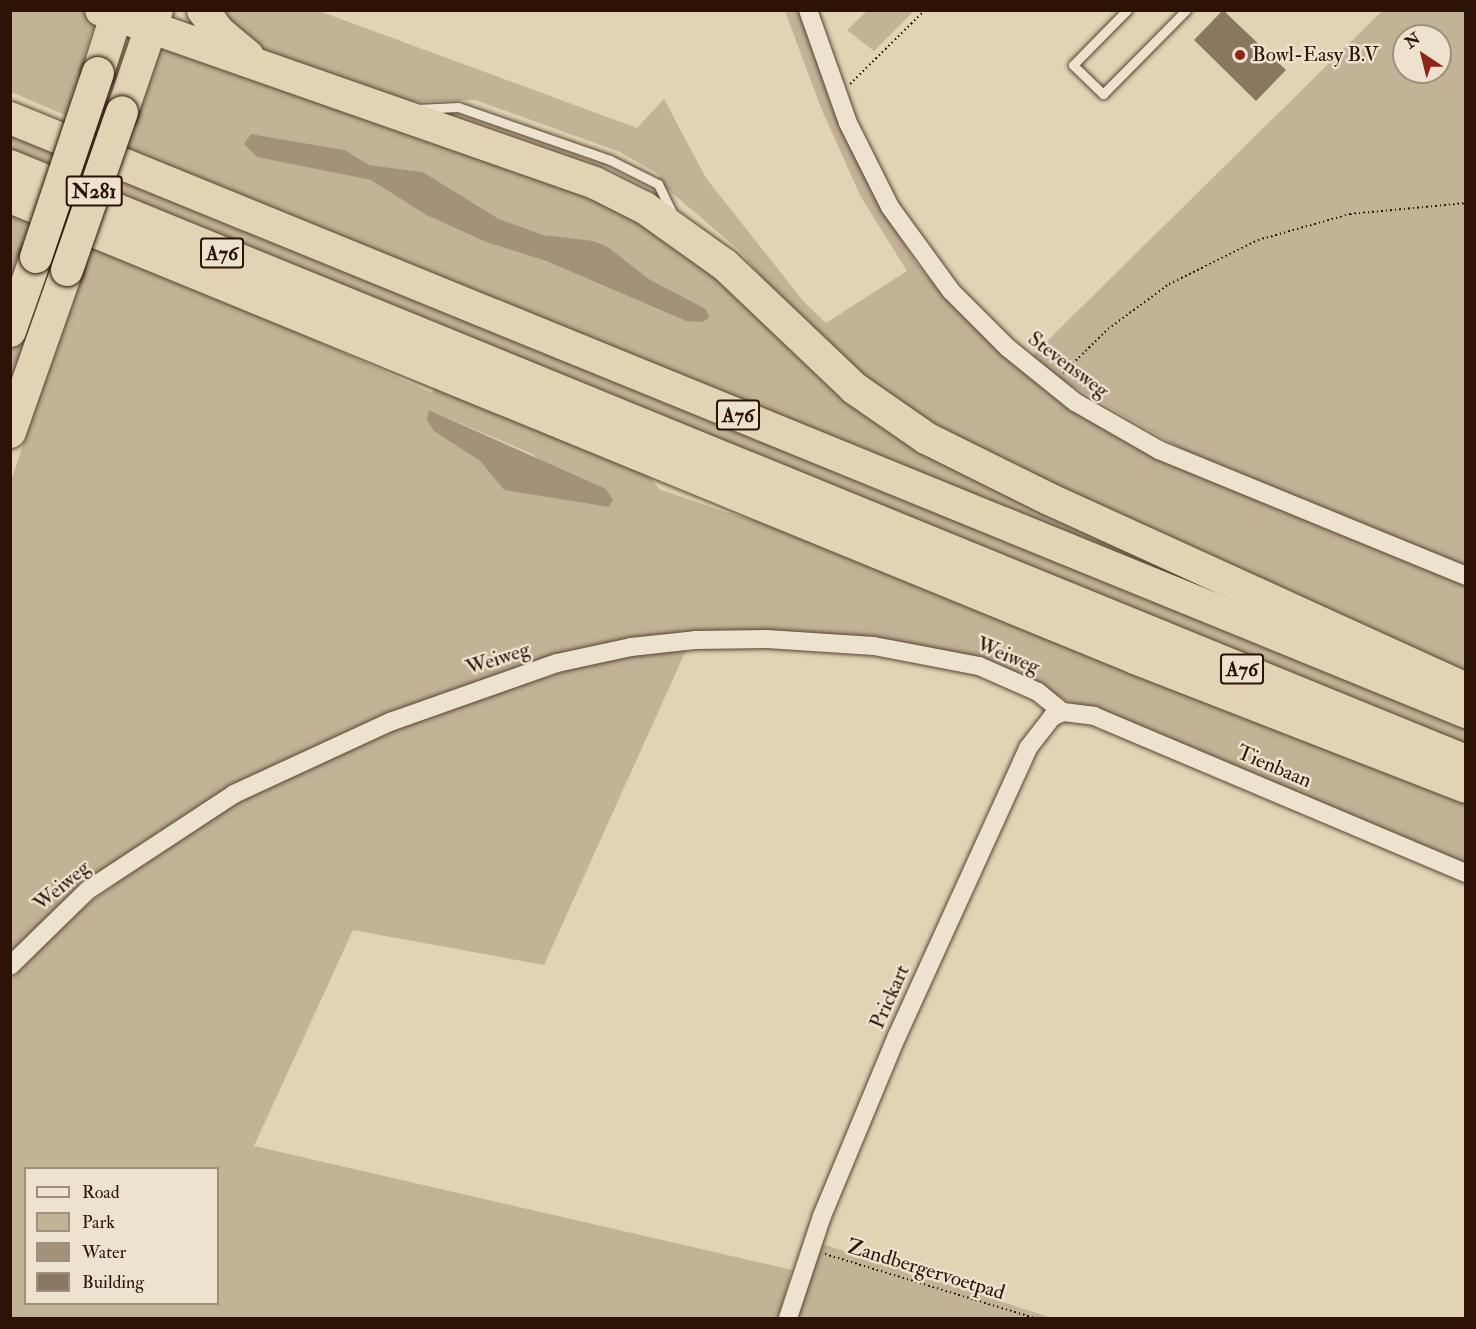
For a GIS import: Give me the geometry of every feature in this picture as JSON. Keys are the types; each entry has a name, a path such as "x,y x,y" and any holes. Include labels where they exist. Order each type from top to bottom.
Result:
{"highway":[{"path":"203,10 226,39 260,67"},
{"path":"112,13 154,20 260,67 595,183 679,229 725,265 825,364 926,438 1048,499 1466,689"},
{"name":"N281","path":"10,331 98,73 112,13"},
{"name":"N281","path":"10,432 154,20"},
{"name":"A76","path":"10,118 1466,712"},
{"name":"A76","path":"10,166 1466,761"},
{"name":"A76","path":"10,197 1146,662 1466,787"}],"street":[{"name":"Stevensweg","path":"808,10 838,96 879,189 937,274 994,336 1053,385 1096,415 1159,450 1466,576"},
{"name":"Weiweg","path":"10,966 88,890 234,794 390,722 557,663 631,647 695,639 767,639 874,646 979,666 1038,692 1063,712"},
{"name":"Tienbaan","path":"1063,712 1094,716 1466,873"},
{"name":"Prickart","path":"788,1318 810,1249 892,1047 1013,779 1035,736 1052,717 1063,712"}],"lane":[{"path":"1127,10 1073,65 1103,94 1186,10"}],"path":[{"path":"838,96 925,10"},
{"path":"1053,385 1108,330 1148,298 1194,270 1247,244 1286,230 1350,214 1466,203"},
{"name":"Zandbergervoetpad","path":"810,1249 1034,1318"}],"green space":[{"path":"89,10 98,14 65,115 11,92 10,11"},
{"path":"212,11 319,11 637,128 664,99 706,178 804,302 826,323 907,271 861,197 821,108 785,11 798,11 871,191 916,263 950,302 1048,392 1131,440 1171,461 1465,585 1465,674 983,456 868,385 770,288 740,251 658,181 660,175 620,152 475,100 402,102 257,52"},
{"path":"867,11 914,11 874,51 847,30"},
{"path":"1382,11 1465,11 1465,566 1182,449 1055,376 1032,356"},
{"path":"160,42 658,220 787,340 1194,586 123,147","holes":["251,134 345,150 369,165 423,172 499,219 543,235 608,247 649,279 706,309 686,321 546,261 486,242 426,215 371,180 337,172"]},
{"path":"10,122 57,141 48,167 11,152"},
{"path":"118,165 1465,726 1465,753 108,191"},
{"path":"11,212 31,220 14,265 18,267 11,290"},
{"path":"90,244 202,289 432,393 436,383 639,463 659,489 725,512 828,541 1465,798 1465,868 1104,718 1031,683 842,638 565,655 413,704 252,778 11,957 11,481","holes":["429,410 530,453 608,507 504,490 480,461 453,443"]},
{"path":"43,260 56,265 11,418 11,354"},
{"path":"687,648 544,965 353,930 254,1146 792,1270 778,1318 11,1318 11,980 73,915 177,839 259,790 419,718 569,670 629,655"},
{"path":"819,1243 1052,1318 795,1318"}],"water":[{"path":"251,134 345,150 369,165 423,172 499,219 543,235 593,241 608,247 649,279 706,309 709,317 703,322 686,321 546,261 486,242 426,215 371,180 257,157 244,144"},
{"path":"429,410 606,489 613,500 608,507 504,490 480,461 434,431 427,420"}],"building":[{"name":"Bowl-Easy B.V","path":"1223,10 1286,70 1256,101 1194,40"}],"place":[{"name":"Bowl-Easy B.V","path":"1240,55"}]}
